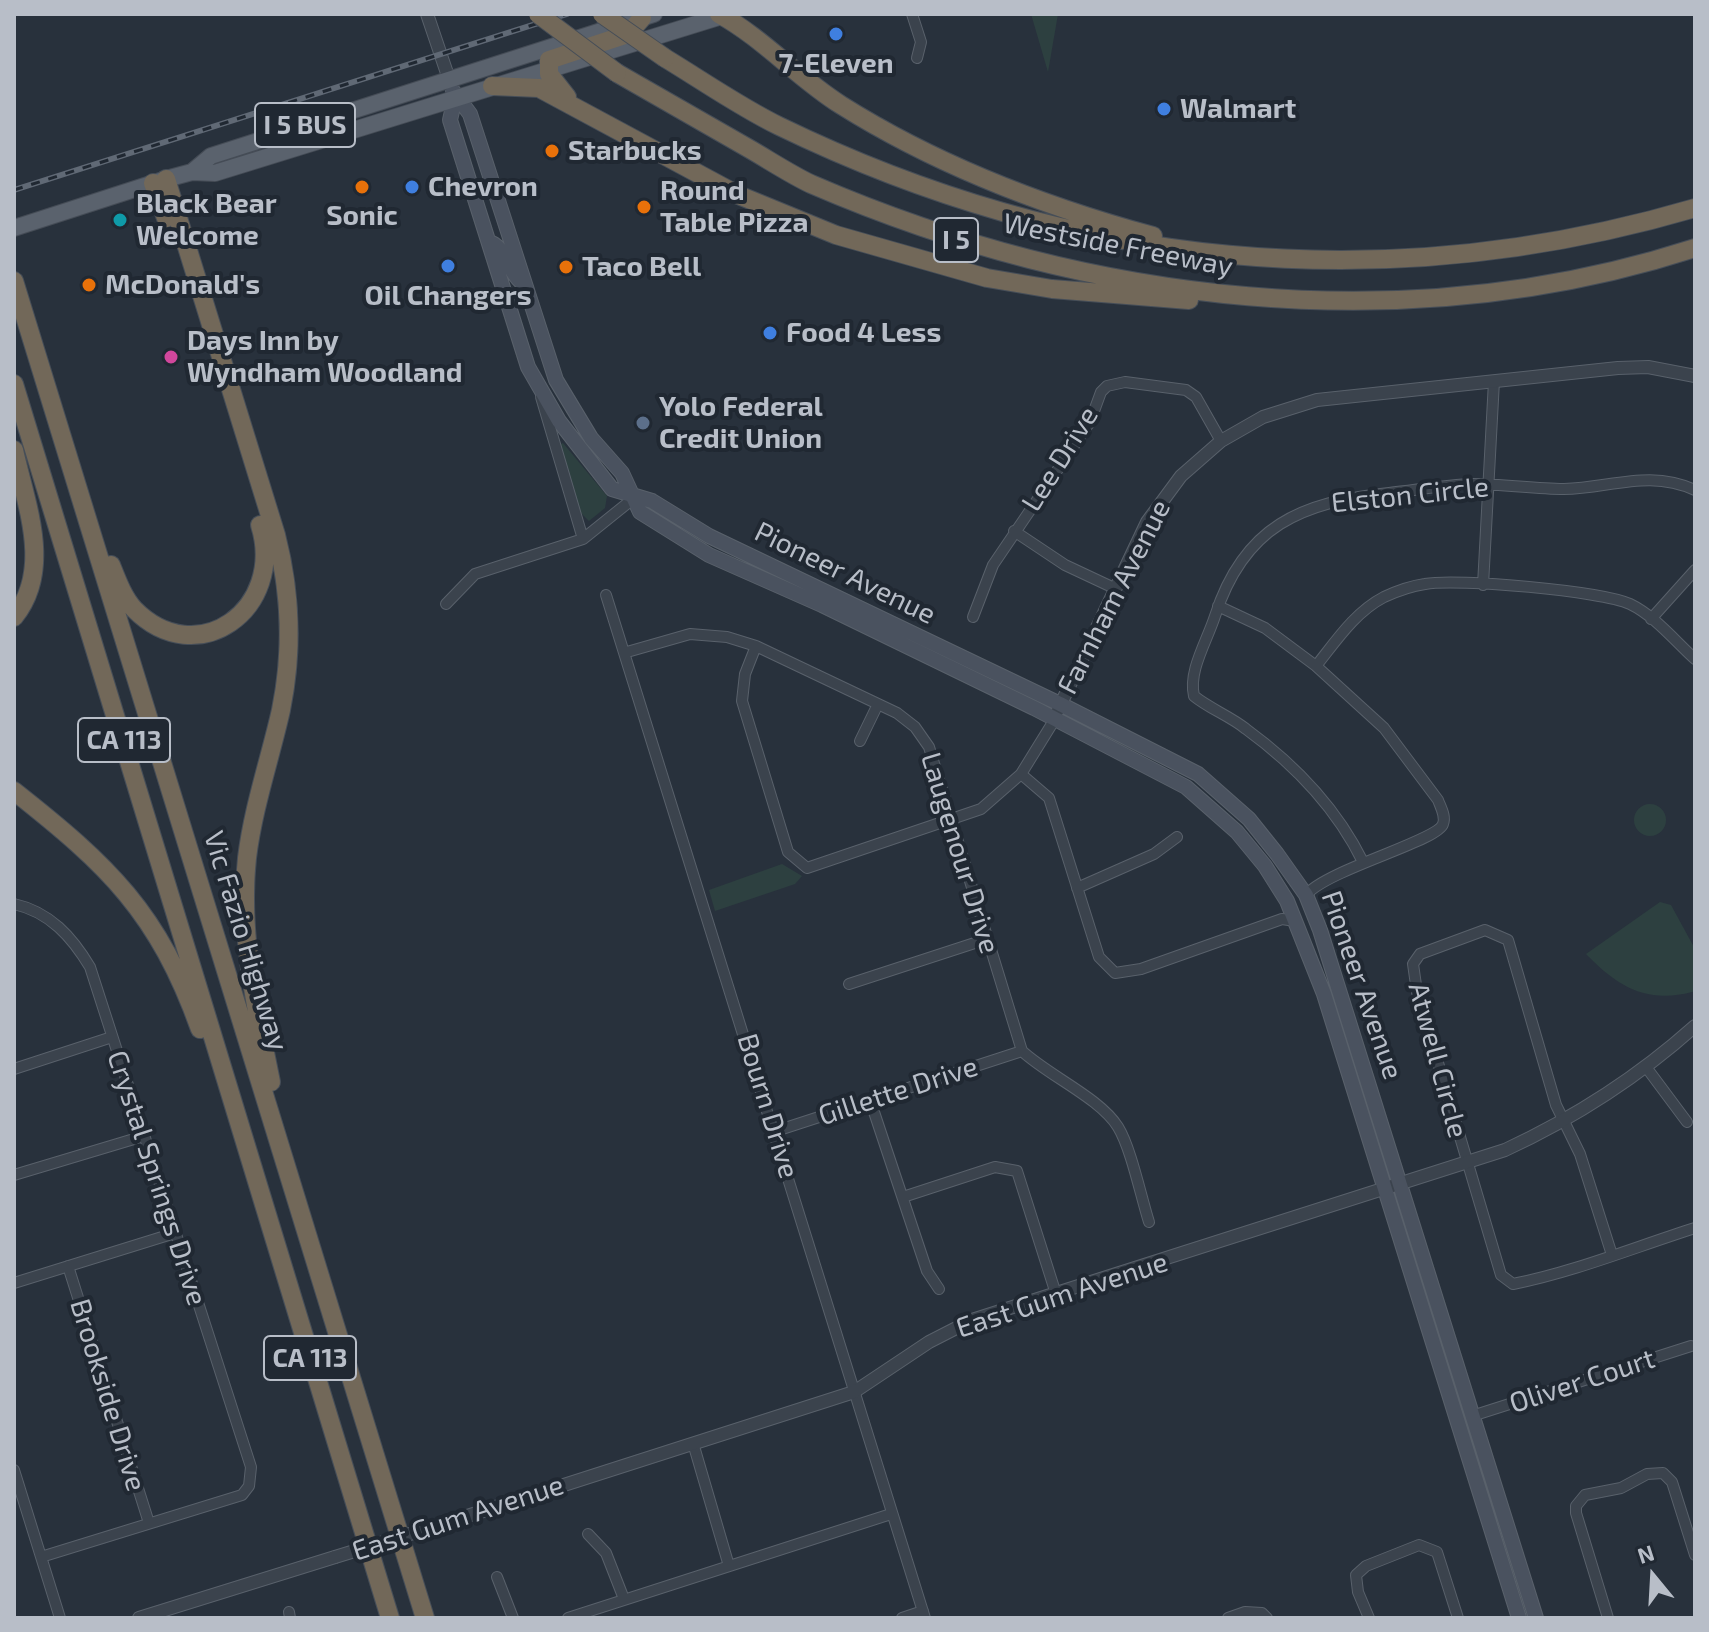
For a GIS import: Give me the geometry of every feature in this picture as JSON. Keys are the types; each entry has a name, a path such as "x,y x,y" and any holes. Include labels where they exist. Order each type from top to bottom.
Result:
{"highway":[{"name":"Westside Freeway","path":"538,14 617,73 809,183 966,244 1038,263 1164,287 1327,302 1426,299 1524,287 1661,259 1695,248"},
{"name":"Westside Freeway","path":"602,14 665,58 777,125 913,185 1065,231 1158,248 1336,260 1458,256 1574,238 1695,208"},
{"path":"723,15 837,102 894,137 978,178 1079,215 1218,254"},
{"path":"574,105 547,70 552,58 628,34 648,16"},
{"path":"492,86 532,86 574,105 736,194 836,235 928,263 1000,280 1111,295 1327,302"},
{"path":"77,490 123,593 133,608 153,624 182,633 214,630 236,619 253,602 264,582 267,557 264,537 160,181"},
{"path":"160,181 276,535 287,588 286,678 247,857 245,914 250,975 288,1171"},
{"name":"Vic Fazio Highway","path":"14,281 425,1618"},
{"name":"Vic Fazio Highway","path":"14,384 390,1618"},
{"path":"14,450 35,555 33,584 14,617"},
{"path":"14,791 88,849 136,903 176,970 230,1098"}],"main road":[{"path":"547,70 723,15"},
{"path":"449,79 648,16"},
{"name":"I 5 BUS","path":"14,228 192,172 215,173 547,70"},
{"name":"I 5 BUS","path":"192,172 211,156 449,79"},
{"name":"Pioneer Avenue","path":"449,79 455,98 470,114 532,314 567,401 591,438 622,473 640,512 673,536 1055,719 1186,787 1265,866 1295,921 1324,994 1519,1618"},
{"name":"Pioneer Avenue","path":"455,98 450,120 498,275 538,388 579,449 612,489 652,501 709,536 1060,704 1198,774 1249,819 1306,895 1401,1185 1536,1618"},
{"path":"255,160 261,147 283,140 302,126"},
{"path":"488,243 497,244 507,269 524,285"},
{"path":"498,275 509,284 519,308 532,314"},
{"path":"732,565 746,564 812,595 821,589"}],"street":[{"name":"Pioneer Avenue","path":"427,14 449,79"},
{"path":"912,14 921,42 917,58"},
{"name":"Farnham Avenue","path":"756,646 742,687 745,715 788,852 807,868 951,821 991,802 1021,774 1055,719 1114,588 1147,522 1168,491 1221,441 1263,417 1305,403 1632,367 1695,376"},
{"path":"1483,585 1491,484 1494,381"},
{"name":"Lee Drive","path":"973,617 993,565 1090,422 1101,392 1116,382 1186,390 1196,397 1221,441"},
{"path":"538,388 583,539"},
{"name":"Elston Circle","path":"1363,862 1315,791 1284,759 1244,727 1194,696 1193,673 1218,606 1227,584 1255,543 1296,513 1350,497 1491,484 1574,489 1635,478 1695,490"},
{"path":"446,604 475,574 583,539 634,498"},
{"path":"1014,531 1065,565 1114,588"},
{"path":"1651,619 1695,570"},
{"path":"1316,666 1362,612 1383,598 1426,583 1603,596 1630,604 1695,659"},
{"name":"Bourn Drive","path":"606,595 627,652 924,1615"},
{"path":"1218,606 1265,628 1316,666 1384,728 1438,800 1443,813 1443,825 1434,835 1363,862 1313,886 1306,895"},
{"name":"Laugenour Drive","path":"627,652 690,634 727,637 756,646 878,704 908,720 921,733 1022,1051"},
{"path":"860,741 878,704"},
{"path":"1021,774 1049,798 1099,957 1115,973 1141,969 1282,919 1295,921"},
{"path":"1077,888 1145,858 1177,837"},
{"name":"Crystal Springs Drive","path":"14,904 38,912 75,942 100,992 251,1467 249,1486 230,1499 149,1523"},
{"name":"Atwell Circle","path":"1467,1165 1413,977 1413,964 1420,954 1485,930 1508,940 1564,1121"},
{"path":"849,984 987,939"},
{"name":"East Gum Avenue","path":"139,1618 854,1392 954,1328 1467,1165 1564,1121 1646,1067 1695,1026"},
{"path":"14,1069 112,1037"},
{"path":"1022,1051 1043,1070 1102,1109 1119,1128 1149,1222"},
{"name":"Gillette Drive","path":"776,1131 1022,1051"},
{"path":"1646,1067 1687,1122"},
{"path":"870,1100 927,1271 939,1289"},
{"path":"1564,1121 1580,1154 1612,1255"},
{"path":"14,1175 144,1136"},
{"path":"1467,1165 1501,1275 1513,1284 1695,1228"},
{"path":"903,1197 995,1167 1017,1171 1056,1294"},
{"path":"14,1283 175,1233"},
{"name":"Brookside Drive","path":"68,1266 149,1523"},
{"name":"Oliver Court","path":"1472,1416 1691,1346"},
{"path":"693,1443 729,1566"},
{"path":"14,1470 60,1618"},
{"path":"1608,1618 1576,1513 1576,1506 1585,1495 1621,1488 1647,1474 1663,1473 1672,1482 1695,1555"},
{"path":"568,1618 891,1514"},
{"path":"41,1557 149,1523"},
{"path":"588,1534 606,1553 624,1599"},
{"path":"1369,1618 1358,1592 1356,1575 1366,1566 1419,1545 1437,1552 1458,1618"},
{"path":"497,1577 513,1618"},
{"path":"1228,1618 1245,1612 1262,1613 1267,1618"},
{"path":"902,1618 924,1615"}],"shaded area":[{"path":"1031,14 1058,14 1048,72"},
{"path":"563,443 607,496 605,508 589,521 579,511 559,445"},
{"path":"1650,804 1661,809 1666,820 1661,831 1650,836 1639,831 1634,820 1639,809"},
{"path":"782,864 802,876 795,884 715,911 709,890"},
{"path":"1660,902 1671,905 1695,949 1695,991 1660,996 1633,990 1609,975 1586,954"}],"railway":[{"path":"14,190 567,14"}],"place":[{"name":"7-Eleven","path":"836,34"},
{"name":"Walmart","path":"1164,109"},
{"name":"Starbucks","path":"552,151"},
{"name":"Sonic","path":"362,187"},
{"name":"Chevron","path":"412,187"},
{"name":"Round Table Pizza","path":"644,207"},
{"name":"Black Bear Welcome","path":"120,220"},
{"name":"Oil Changers","path":"448,266"},
{"name":"Taco Bell","path":"566,267"},
{"name":"McDonald's","path":"89,285"},
{"name":"Food 4 Less","path":"770,333"},
{"name":"Days Inn by Wyndham Woodland","path":"171,357"},
{"name":"Yolo Federal Credit Union","path":"643,423"}]}
